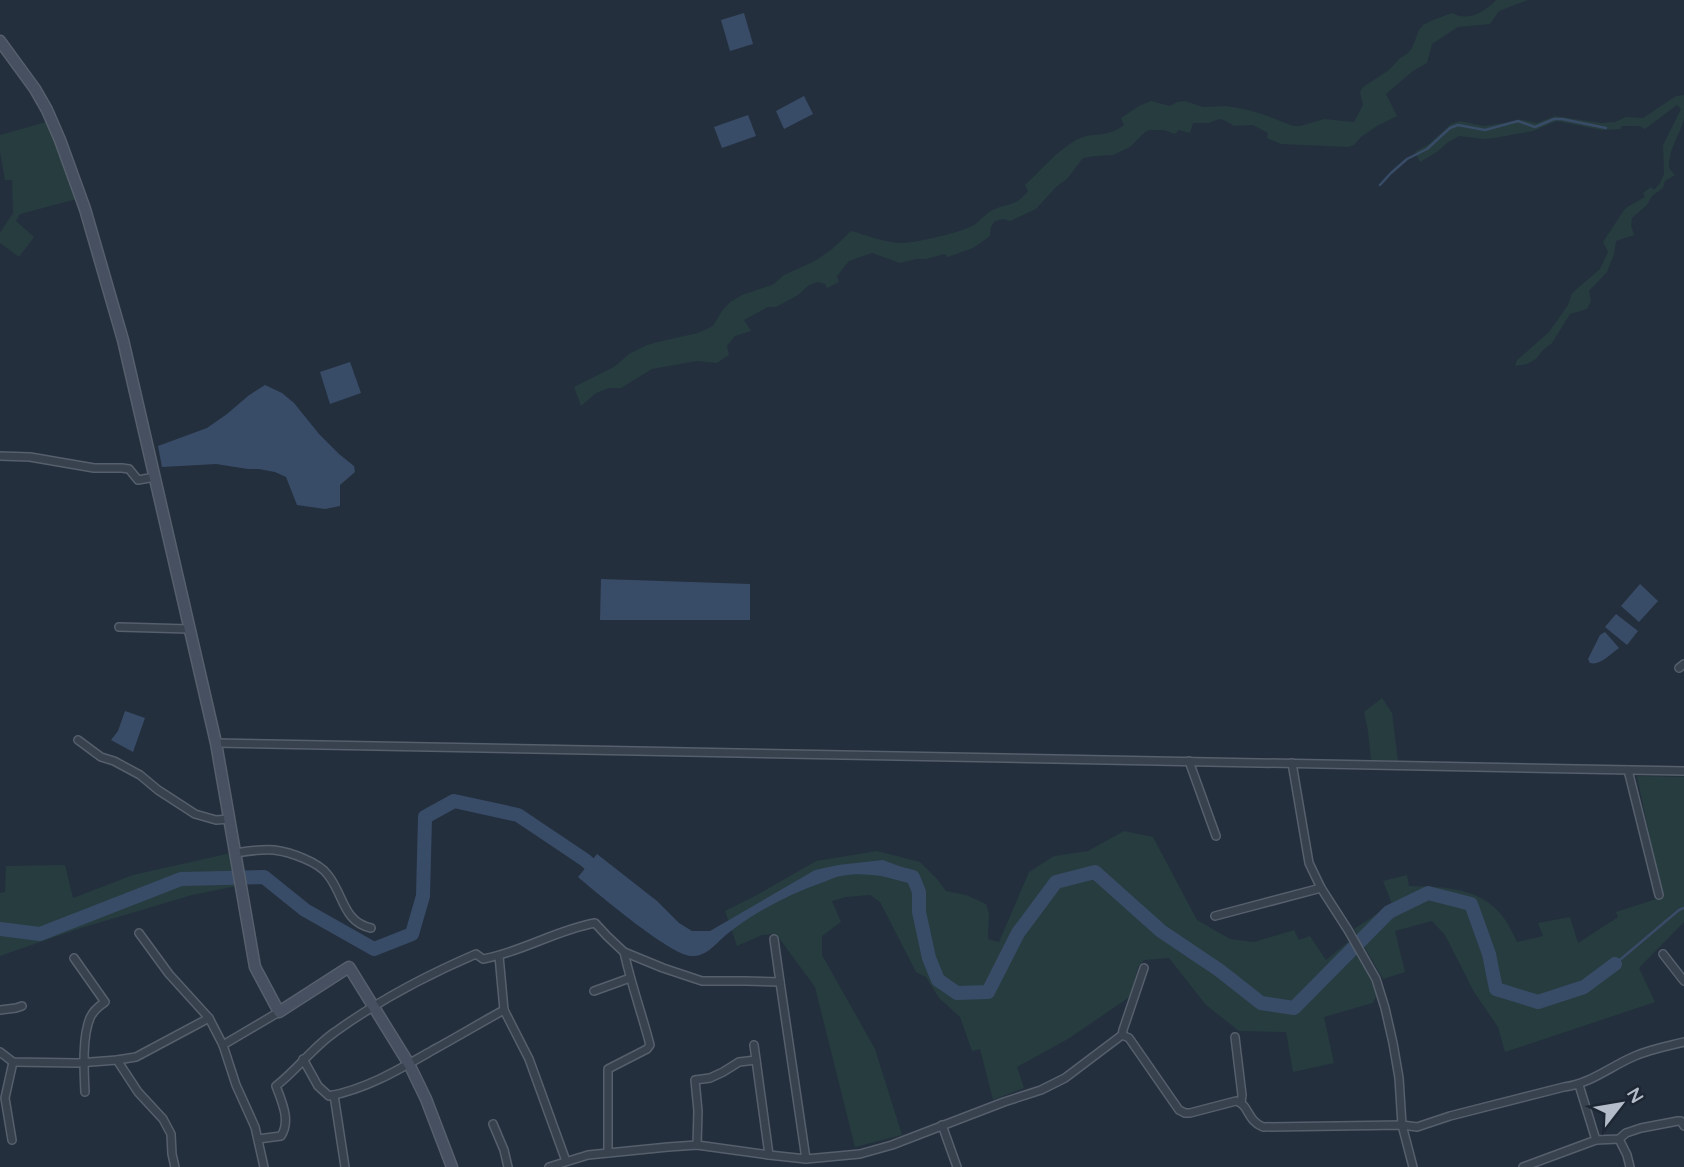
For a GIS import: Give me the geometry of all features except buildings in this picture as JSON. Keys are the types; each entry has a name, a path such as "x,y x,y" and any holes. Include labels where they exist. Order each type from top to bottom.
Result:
{"street":[{"path":"0,41 47,110 78,186 123,340 216,743 255,967 279,1012"},
{"path":"0,456 30,457 94,468 122,467 129,469 138,480 155,477"},
{"path":"119,627 189,629"},
{"path":"78,740 101,757 140,775 195,814 216,820 230,820"},
{"path":"216,743 1684,771"},
{"path":"1189,761 1216,836"},
{"path":"1292,763 1309,863 1321,888 1376,979 1385,1008 1399,1078 1402,1125 1413,1167"},
{"path":"1628,771 1659,895"},
{"path":"236,858 257,850 274,850 310,862 327,873 351,917 362,926 372,928"},
{"path":"1215,916 1321,888"},
{"path":"258,1139 281,1136 284,1133 286,1119 276,1086 333,1032 436,971 476,954 483,959 499,956 575,927 595,923 624,952 702,981 780,982"},
{"path":"139,933 169,974 209,1018 223,1045 236,1085 255,1127 264,1167"},
{"path":"774,939 806,1158"},
{"path":"608,1153 608,1069 650,1045 624,952"},
{"path":"1663,954 1684,981"},
{"path":"499,956 504,1010 529,1059 566,1161"},
{"path":"74,958 105,1002 91,1017 88,1027 84,1062 85,1092"},
{"path":"223,1045 349,967 409,1064 426,1099 452,1167"},
{"path":"549,1167 588,1155 697,1146 806,1158 860,1154 892,1144 1041,1090 1065,1078 1122,1035 1144,968"},
{"path":"594,991 630,978"},
{"path":"0,1010 22,1006"},
{"path":"303,1059 318,1086 329,1096 334,1095 371,1084 504,1010"},
{"path":"0,1052 13,1062 84,1062 136,1058 209,1018"},
{"path":"1122,1035 1129,1038 1180,1110 1185,1113 1236,1101 1241,1103"},
{"path":"1235,1037 1241,1103 1255,1124 1263,1127 1417,1127 1564,1087 1579,1086 1635,1056 1684,1042"},
{"path":"754,1045 769,1155"},
{"path":"117,1060 138,1092 163,1119 171,1134 174,1167"},
{"path":"697,1146 695,1080 723,1073 739,1062 756,1060"},
{"path":"12,1140 5,1098 13,1062"},
{"path":"1579,1086 1596,1140"},
{"path":"334,1095 345,1167"},
{"path":"1523,1167 1596,1140 1619,1139 1626,1133 1641,1128 1678,1121 1684,1126"},
{"path":"492,1124 504,1150 508,1167"},
{"path":"942,1125 957,1167"},
{"path":"1619,1139 1630,1167"}],"green space":[{"path":"1496,0 1528,0 1499,11 1490,24 1458,27 1432,44 1427,63 1386,94 1397,116 1377,126 1354,145 1281,144 1267,138 1268,133 1253,125 1234,126 1219,119 1209,123 1193,123 1190,133 1179,130 1175,134 1164,130 1149,130 1130,147 1113,155 1083,158 1067,179 1036,209 1010,221 995,221 990,236 973,248 948,257 944,254 900,263 872,253 849,261 837,276 839,282 827,288 825,284 818,282 809,285 798,295 776,307 768,307 744,320 751,331 735,336 727,346 729,355 717,363 697,361 652,369 621,388 609,388 596,393 581,406 574,387 614,367 629,354 647,345 698,333 713,326 730,302 774,284 784,275 815,261 851,231 881,240 906,243 968,228 991,211 1019,200 1028,191 1025,185 1069,144 1082,137 1105,134 1117,129 1124,125 1121,118 1151,101 1170,106 1185,101 1203,107 1226,106 1244,109 1293,126 1324,119 1354,122 1363,105 1360,92 1363,87 1389,70 1408,53 1423,25 1452,13 1458,16 1476,14"},
{"path":"1684,95 1684,119 1669,160 1669,168 1675,175 1665,181 1663,188 1632,218 1634,235 1616,241 1607,272 1589,291 1591,301 1587,309 1570,314 1552,343 1536,359 1515,366 1517,360 1549,332 1568,305 1572,293 1600,269 1608,252 1603,242 1624,210 1645,197 1643,193 1651,187 1654,190 1660,183 1664,174 1663,145 1681,109 1677,105 1645,129 1639,126 1621,126 1621,129 1602,130 1557,121 1533,131 1494,138 1459,136 1420,162 1415,152 1429,144 1451,124 1460,121 1484,126 1523,120 1537,123 1555,116 1601,123 1615,122 1626,117 1643,118 1676,96"},
{"path":"46,122 77,199 20,214 16,221 34,237 19,257 0,243 0,233 13,213 12,180 5,180 0,135"},
{"path":"1382,698 1392,713 1398,761 1371,760 1364,712"},
{"path":"1637,776 1684,777 1684,922 1639,968 1655,1002 1505,1052 1498,1027 1474,992 1445,935 1432,921 1395,931 1405,972 1383,979 1354,929 1392,904 1383,881 1407,875 1409,886 1449,888 1485,900 1506,921 1517,942 1543,936 1538,923 1570,917 1578,943 1618,917 1616,912 1662,897"},
{"path":"1124,831 1153,837 1197,920 1230,939 1254,942 1294,930 1299,940 1310,936 1326,960 1348,942 1377,994 1373,1003 1324,1017 1334,1063 1293,1072 1286,1032 1239,1031 1206,1005 1169,958 1144,960 1138,967 1131,996 1068,1039 1017,1067 1024,1088 993,1100 980,1049 972,1051 960,1017 939,998 926,977 916,972 880,902 870,895 846,897 832,901 841,922 822,936 822,955 875,1049 902,1135 855,1147 815,987 776,934 762,935 737,946 725,911 816,861 877,851 920,862 946,891 966,895 986,904 989,913 988,939 999,942 1029,872 1054,856 1088,851"},
{"path":"231,853 237,886 192,895 78,929 0,956 0,893 5,892 6,866 65,865 73,898 133,875"}],"water":[{"path":"744,13 753,44 730,51 721,20"},
{"path":"804,96 813,114 784,129 776,111"},
{"path":"748,115 756,136 722,148 714,127"},
{"path":"350,362 361,393 330,404 320,372"},
{"path":"265,385 282,393 294,403 319,434 354,466 355,472 340,485 340,506 325,509 297,505 286,477 275,472 216,464 162,467 158,446 207,428"},
{"path":"601,579 750,584 750,620 600,620"},
{"path":"1640,584 1658,601 1639,622 1621,606"},
{"path":"1616,614 1638,631 1627,645 1605,627"},
{"path":"1605,632 1619,648 1601,661 1590,663 1588,659 1600,635"},
{"path":"125,711 145,718 133,752 111,740 118,731"},
{"path":"597,854 692,931 710,931 815,870 883,860 907,869 899,879 848,875 808,888 749,918 707,952 691,956 651,935 578,877"}],"waterway":[{"path":"1380,185 1407,159 1427,149 1450,128 1458,125 1485,130 1518,121 1535,127 1554,119 1562,119 1606,128"},
{"path":"0,929 40,934 181,879 264,877 305,910 374,949 412,934 423,896 425,817 454,801 518,815 585,860 602,875"},
{"path":"886,870 913,877 919,892 919,912 929,958 938,980 957,993 988,992 1018,933 1056,882 1095,872 1161,931 1219,970 1261,1003 1294,1008 1389,912 1428,893 1471,904 1489,954 1496,989 1538,1002 1584,987 1615,964"},
{"path":"1615,964 1684,908"}]}
